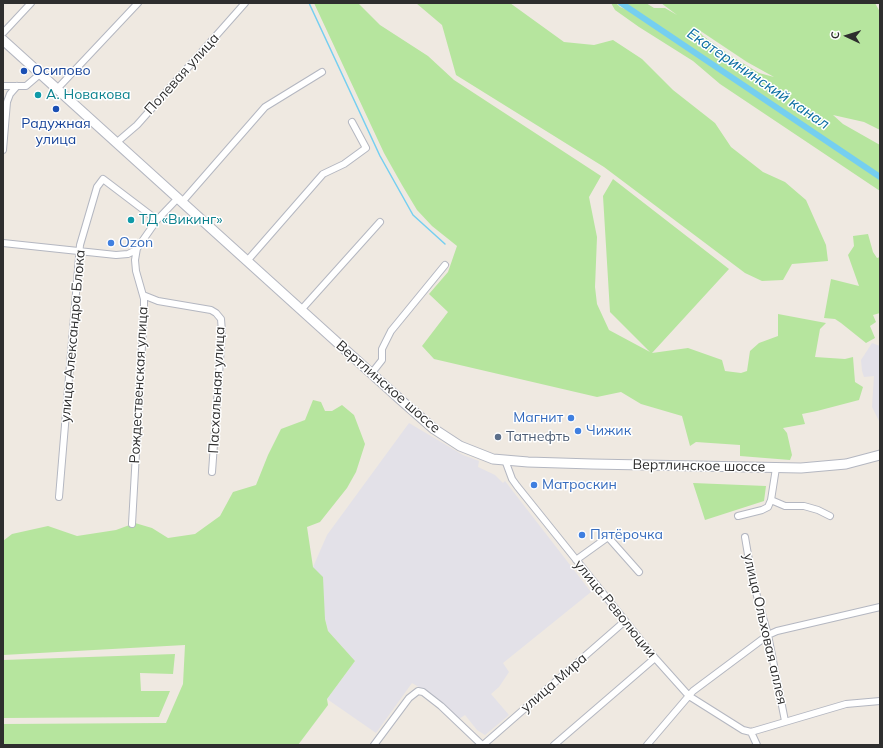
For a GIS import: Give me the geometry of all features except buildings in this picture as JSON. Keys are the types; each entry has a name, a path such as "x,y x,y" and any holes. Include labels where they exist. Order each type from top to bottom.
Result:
{"main road":[{"name":"Вертлинское шоссе","path":"3,40 427,423 452,441 479,455 505,460 776,468 827,466 880,455"}],"street":[{"path":"3,33 31,3"},
{"path":"57,89 138,3"},
{"name":"Полевая улица","path":"116,143 137,125 245,3"},
{"path":"3,243 122,256 137,248 158,220 180,200 238,140 265,107 322,72"},
{"path":"3,86 26,86 40,74"},
{"path":"3,150 6,102 10,94 17,86"},
{"path":"247,262 323,174 344,164 366,148 352,122"},
{"name":"улица Александра Блока","path":"59,497 80,251 92,201 97,187 103,179 158,220"},
{"path":"301,310 380,222"},
{"name":"Рождественская улица","path":"132,524 144,310 143,295 136,271 135,260 137,248"},
{"path":"372,374 382,360 382,349 391,331 445,265"},
{"name":"Пасхальная улица","path":"143,295 158,301 211,310 221,319 222,332 212,472"},
{"name":"улица Революции","path":"505,460 512,479 517,486 655,658 689,696 743,730 751,732"},
{"path":"738,516 762,510 768,506 771,500 776,468"},
{"path":"771,500 785,506 804,506 818,510 830,516"},
{"path":"576,560 608,537 639,572"},
{"name":"улица Ольховая аллея","path":"745,537 752,578 768,634 785,721"},
{"path":"647,745 689,696 768,634 880,607"},
{"name":"улица Мира","path":"483,745 626,621"},
{"path":"554,745 655,658"},
{"path":"374,745 409,698 418,691 423,692 441,706 483,745"},
{"path":"757,745 751,732 846,704 880,701"}],"shaded area":[{"path":"872,343 880,346 880,423 872,407 874,376 864,377 862,371 861,360"},
{"path":"409,423 463,455 479,461 478,467 495,475 503,483 505,481 591,592 503,663 509,672 499,687 491,694 509,715 485,735 477,730 465,715 459,719 437,698 412,683 376,733 327,699 355,661 328,631 313,567 327,535"}],"green space":[{"path":"314,3 358,3 380,25 428,56 454,80 601,176 589,197 597,237 595,287 597,304 609,330 650,352 610,312 603,196 613,179 729,269 652,353 688,348 722,360 725,371 741,373 747,371 750,351 759,343 778,336 778,314 826,323 820,329 815,357 845,359 853,357 855,382 863,387 859,400 802,414 805,424 783,428 787,433 792,455 790,460 740,456 740,445 696,442 690,446 682,416 641,404 621,392 597,397 434,359 422,346 448,312 429,294 448,272 457,246 432,226 417,210 402,185 384,153"},
{"path":"416,3 510,3 564,42 594,45 613,40 642,59 673,90 715,123 731,147 763,172 785,182 806,200 826,245 828,261 792,264 783,280 762,281 745,273 604,167 456,75 442,25"},
{"path":"611,3 616,3 625,9 627,3 646,3 654,8 665,8 677,15 661,3 875,3 880,12 880,130 864,122 833,115 843,124 880,145 880,191 720,84 693,61 615,10","holes":["699,30 747,62 774,77 759,73 731,56 702,35"]},
{"path":"868,234 873,252 877,258 880,257 880,313 873,315 876,322 870,326 875,338 866,343 835,319 824,318 831,279 859,286 848,255 854,246 853,236"},
{"path":"313,400 321,402 325,411 332,411 342,405 354,415 365,444 356,472 347,488 320,522 307,527 313,567 323,577 325,619 328,631 355,661 327,699 328,705 298,745 3,745 3,724 166,723 183,684 185,645 3,655 3,541 12,534 48,526 77,536 116,530 135,523 152,528 168,538 195,534 220,516 233,492 256,485 268,455 281,429 305,420"},
{"path":"693,483 766,486 764,501 705,520"},
{"path":"175,654 173,674 140,673 141,691 170,691 159,717 3,718 3,660"}],"waterway":[{"path":"309,3 380,156 413,215 445,244"},
{"name":"Екатерининский канал","path":"621,3 880,177"}],"place":[{"name":"Осипово","path":"24,71"},
{"name":"А. Новакова","path":"38,95"},
{"name":"Радужная улица","path":"56,109"},
{"name":"ТД «Викинг»","path":"131,220"},
{"name":"Ozon","path":"111,243"},
{"name":"Магнит","path":"571,418"},
{"name":"Чижик","path":"578,431"},
{"name":"Татнефть","path":"498,437"},
{"name":"Матроскин","path":"534,485"},
{"name":"Пятёрочка","path":"582,535"}]}
